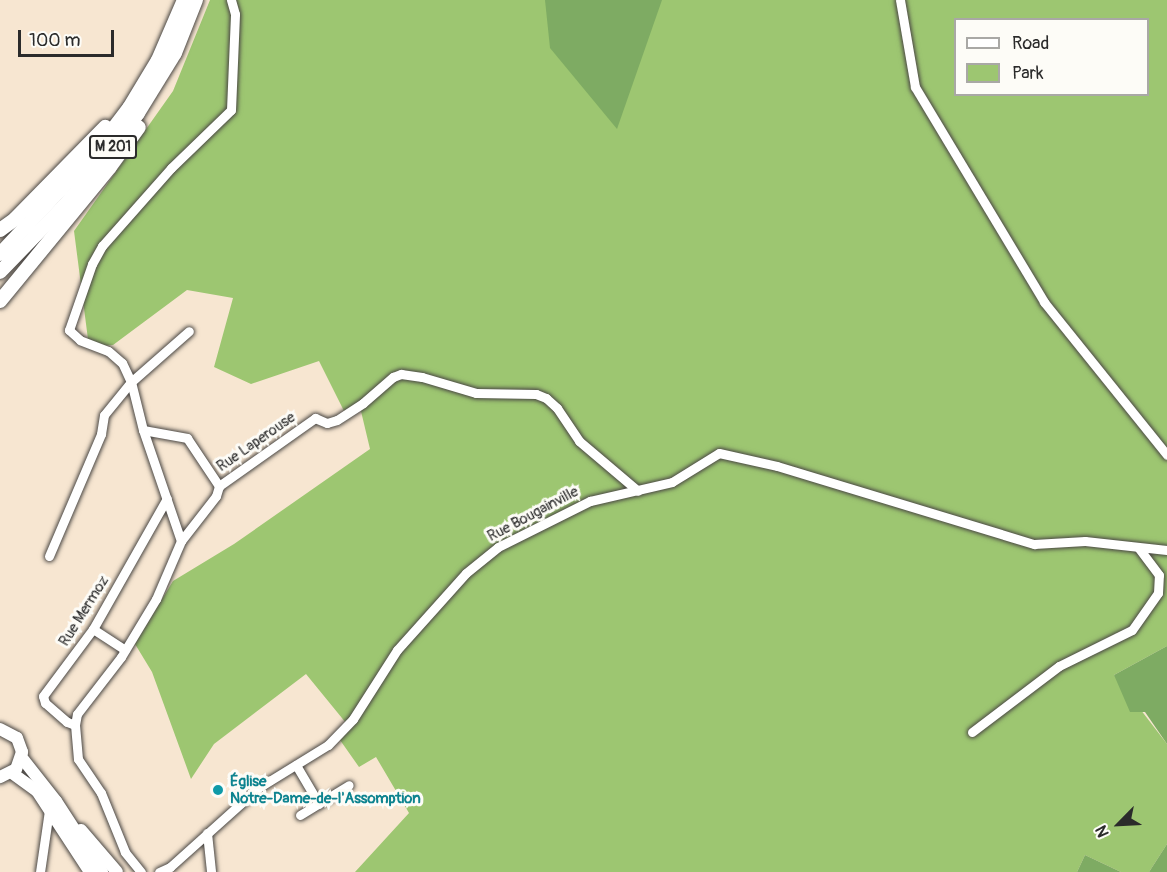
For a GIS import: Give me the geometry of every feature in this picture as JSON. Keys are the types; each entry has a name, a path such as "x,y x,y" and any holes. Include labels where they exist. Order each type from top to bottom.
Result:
{"highway":[{"name":"M 201","path":"0,255 94,154 129,108 158,60 183,0"},
{"path":"0,230 47,187 121,108 151,63 183,0"},
{"name":"M 201","path":"0,272 64,206 103,160 138,113 176,53 196,0"},
{"path":"0,301 128,143 145,118 176,53"}],"main road":[{"path":"1,728 17,738 21,745 22,758 90,872"},
{"path":"22,758 3,776 33,786 117,872"},
{"path":"52,805 84,872"},
{"path":"52,805 102,872"}],"street":[{"path":"181,541 143,430 131,382 122,363 108,351 80,340 69,330 92,264 102,246 171,168 231,110 235,14 231,0"},
{"path":"900,0 915,87 1044,302 1167,455"},
{"path":"49,556 101,434 104,415 131,382 189,331"},
{"name":"Rue Laperouse","path":"75,725 77,714 125,650 156,599 181,541 216,496 219,486 315,418 332,423 363,403 393,377 401,374 423,377 476,393 536,394 546,398 557,408 579,441 639,491"},
{"path":"143,430 187,438 219,486"},
{"name":"Rue Bougainville","path":"159,872 170,867 258,788 328,745 347,726 397,650 466,573 484,558 512,538 590,501 672,482 719,453 777,466 1034,544 1085,542 1167,550"},
{"name":"Rue Mermoz","path":"75,725 67,722 45,703 43,696 93,628 167,498"},
{"path":"972,732 1059,666 1132,630 1158,594 1159,575 1138,547"},
{"path":"93,628 125,650"},
{"path":"75,725 78,759 101,793 126,852 141,872"},
{"path":"296,765 319,804"},
{"path":"300,815 349,785"},
{"path":"41,871 52,805"},
{"path":"207,833 211,872"}],"green space":[{"path":"210,0 1167,0 1167,646 1114,675 1167,744 1167,844 1149,872 1121,872 1085,855 1077,872 355,872 409,813 376,757 359,767 340,740 346,723 306,674 214,744 191,779 152,672 135,644 173,581 234,544 370,449 360,407 344,411 319,361 251,384 214,367 233,298 187,290 113,345 89,347 74,231 173,91"},
{"path":"545,0 662,0 617,129 550,48"},
{"path":"1167,646 1167,744 1145,712 1130,712 1114,675"},
{"path":"1167,844 1167,872 1149,872"},
{"path":"1085,855 1121,872 1077,872"}],"place":[{"name":"Église Notre-Dame-de-l'Assomption","path":"218,790"}]}
